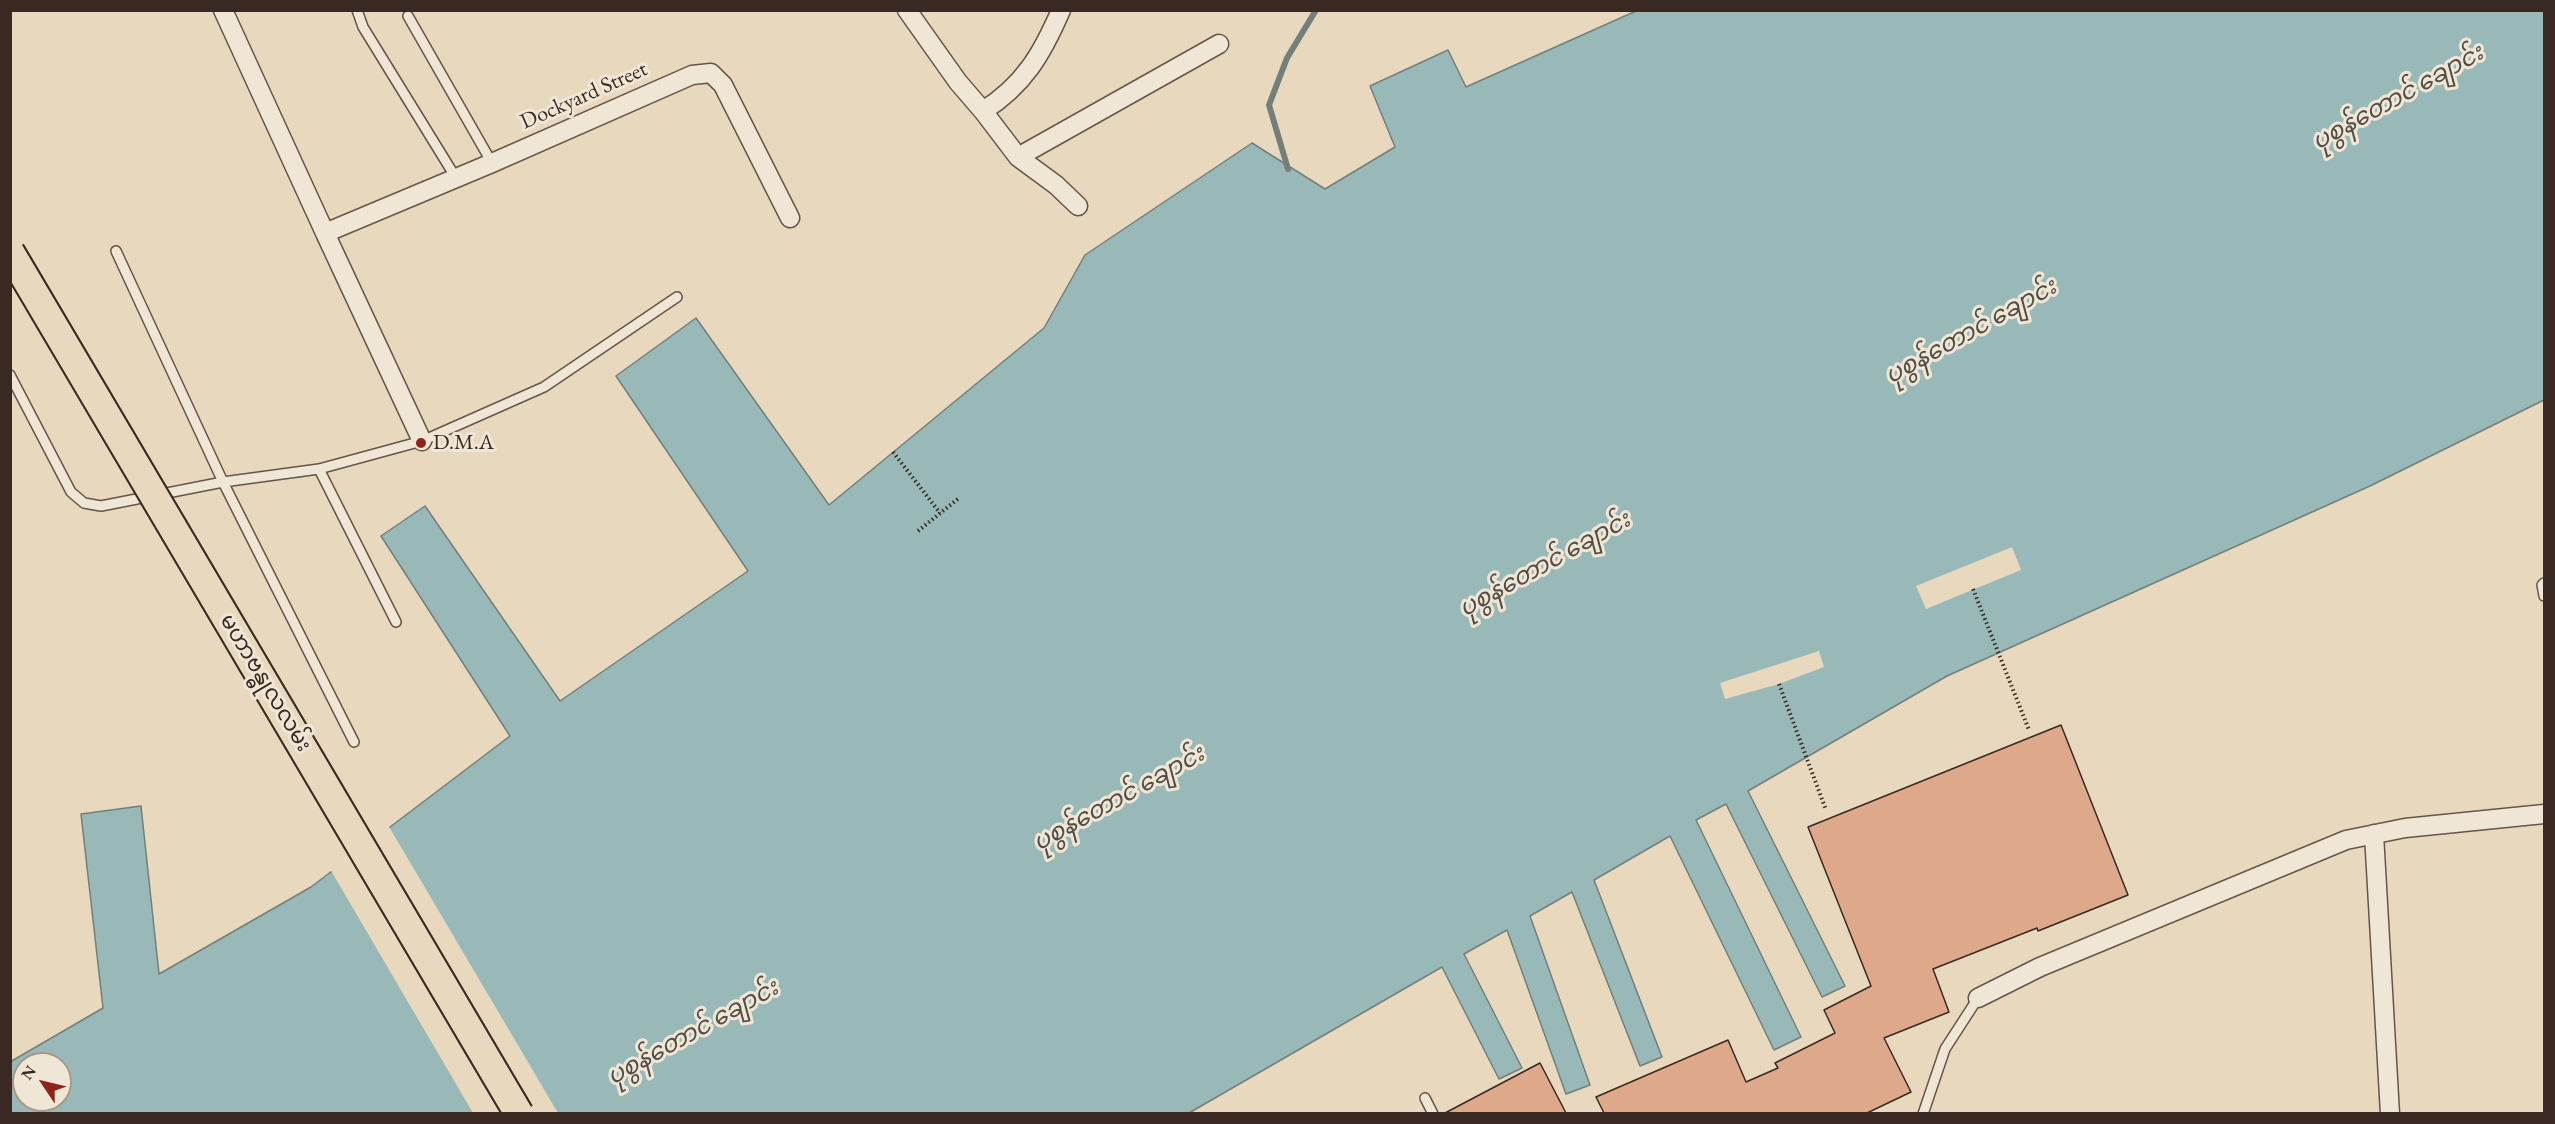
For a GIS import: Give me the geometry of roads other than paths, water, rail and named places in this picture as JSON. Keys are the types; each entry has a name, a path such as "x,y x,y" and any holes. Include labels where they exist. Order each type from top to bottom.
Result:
{"main road":[{"name":"မဟာဗန္ဓုလလမ်း","path":"10,252 519,1113"}],"street":[{"path":"223,10 422,441"},
{"path":"907,10 958,82 1018,157 1056,185 1078,206"},
{"path":"983,111 1000,100 1026,76 1048,40 1061,10"},
{"path":"1018,157 1219,44"},
{"name":"Dockyard Street","path":"325,233 692,75 711,73 723,85 790,218"},
{"path":"1978,998 2040,967 2346,840 2472,820 2544,814"},
{"path":"2374,834 2390,1113"}],"lane":[{"path":"357,10 363,27 456,178"},
{"path":"408,16 492,163"},
{"path":"116,251 223,482 354,742"},
{"path":"10,375 71,492 84,503 101,506 223,482 319,469 422,441 544,387 677,297"},
{"path":"319,469 396,622"},
{"path":"2544,583 2542,585 2544,596"},
{"path":"1923,1113 1946,1048 1978,998"},
{"path":"1425,1098 1433,1113"}],"water":[{"name":"ပုစွန်တောင် ချောင်း","path":"1636,11 2544,11 2544,400 2370,486 1947,676 1748,791 1845,986 1822,997 1726,804 1696,820 1801,1037 1774,1050 1670,836 1594,880 1662,1057 1640,1066 1572,892 1530,916 1590,1085 1566,1094 1507,930 1464,954 1522,1068 1499,1079 1442,967 1189,1113 11,1114 10,1062 12,1061 12,1112 72,1112 72,1052 27,1052 103,1008 81,814 141,806 159,974 311,887 510,736 381,536 425,506 560,701 748,571 616,376 696,318 829,505 1044,328 1085,255 1252,143 1325,189 1395,147 1370,86 1448,50 1466,87"}],"waterway":[{"path":"1288,169 1269,105 1287,58 1316,10"}],"place":[{"name":"D.M.A","path":"421,443"}]}
